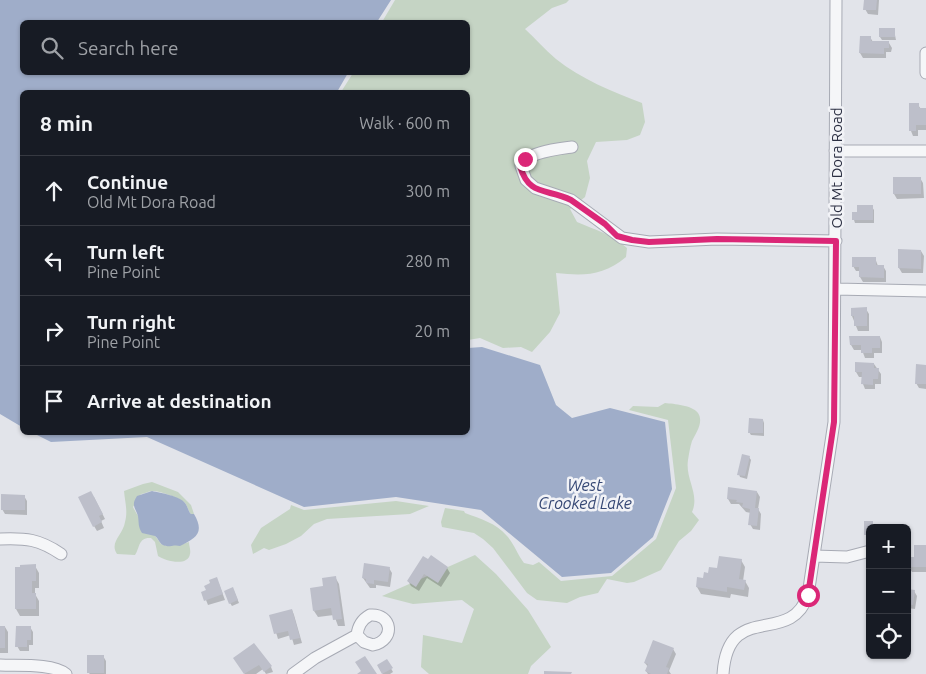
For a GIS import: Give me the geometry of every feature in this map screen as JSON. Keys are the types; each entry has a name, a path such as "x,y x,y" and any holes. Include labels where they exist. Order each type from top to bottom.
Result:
{"street":[{"name":"Old Mt Dora Road","path":"723,674 728,650 735,637 749,628 778,623 791,618 802,609 808,595 834,422 836,0"},
{"path":"926,53 926,73"},
{"path":"572,147 554,149 525,159 520,166 526,180 535,188 571,200 622,238 649,242 717,239 836,241"},
{"path":"835,151 926,151"},
{"path":"836,289 926,291"},
{"path":"0,538 36,540 61,554"},
{"path":"814,556 847,557 866,552"},
{"path":"293,674 314,658 357,636"},
{"path":"0,666 62,671"}],"green space":[{"path":"395,0 569,0 552,8 525,29 552,55 576,73 609,90 642,103 645,122 640,135 627,140 596,142 587,161 590,178 585,197 570,209 577,222 609,236 627,248 626,257 609,268 593,273 556,273 560,313 550,332 532,352 521,347 503,348 480,338 470,340 470,90 342,90 352,75 470,75 470,20 383,20"},
{"path":"665,403 692,408 700,416 699,427 692,441 688,460 688,474 694,499 692,512 699,520 691,531 679,541 661,570 634,582 627,583 607,579 598,593 580,597 567,603 537,600 527,593 493,548 483,539 474,533 442,527 441,522 445,508 464,511 503,532 512,542 524,563 533,565 539,562 561,581 612,576 656,539 676,488 668,420 629,410 633,406 658,407"},
{"path":"152,482 178,492 191,505 194,514 189,512 183,501 170,495 151,491 141,494 133,507 161,544 167,546 189,542 190,554 188,558 181,562 166,560 158,556 155,542 151,538 142,541 135,555 117,554 115,550 115,542 124,527 126,518 124,491"},
{"path":"396,501 429,506 410,514 327,519 314,524 301,536 286,544 269,550 264,548 253,554 251,545 261,528 290,509 291,505 304,510"},
{"path":"475,555 496,574 528,610 551,647 531,666 528,674 429,674 421,667 423,635 462,643 474,609 462,600 413,604 382,596"}],"water":[{"path":"0,0 391,0 378,20 20,20 20,75 347,75 338,90 20,90 20,426 0,414"},
{"name":"West Crooked Lake","path":"482,347 540,365 556,405 572,418 610,408 665,422 672,489 653,537 611,573 562,577 481,510 396,497 304,507 147,437 51,442 37,435 470,435 470,348"},
{"path":"152,491 175,497 185,503 190,513 194,514 199,526 199,530 194,537 180,546 167,546 162,544 155,536 142,533 134,502 137,496"}],"building":[{"path":"864,0 877,0 876,10 863,10"},
{"path":"879,28 895,28 895,37 879,37"},
{"path":"860,36 871,36 871,41 889,41 889,48 884,48 884,54 859,53"},
{"path":"909,103 919,103 919,108 926,108 926,125 916,125 916,131 909,131"},
{"path":"893,177 921,177 921,194 893,194"},
{"path":"857,205 873,205 873,220 852,220 852,212 857,212"},
{"path":"898,249 921,250 921,269 898,268"},
{"path":"852,257 876,257 876,265 884,265 884,278 859,277 859,267 852,267"},
{"path":"867,307 867,326 854,326 854,316 851,316 851,308"},
{"path":"849,336 880,336 880,348 872,348 872,353 861,353 861,345 850,345"},
{"path":"855,362 874,363 874,368 879,368 878,379 873,379 873,385 861,384 862,372 855,372"},
{"path":"916,364 926,365 926,384 915,384"},
{"path":"749,418 763,419 763,433 748,433"},
{"path":"742,454 750,456 745,476 737,475"},
{"path":"728,487 757,491 755,508 759,508 757,526 748,525 750,509 742,507 743,503 736,502 737,500 727,499"},
{"path":"91,491 103,514 99,516 102,522 93,527 78,497"},
{"path":"1,494 25,495 25,510 1,510"},
{"path":"864,521 873,521 873,524 866,524 866,535 864,535"},
{"path":"914,545 926,545 926,567 911,567 911,557 914,557"},
{"path":"431,555 448,567 438,583 424,574 416,587 407,581 423,556 428,559"},
{"path":"719,556 742,559 739,579 746,580 744,590 727,587 727,592 696,587 697,577 703,578 704,572 708,573 709,567 717,568"},
{"path":"364,563 390,567 388,582 374,580 374,584 366,583 366,579 362,578"},
{"path":"36,564 36,581 32,581 32,593 36,593 36,609 15,609 15,567"},
{"path":"336,576 342,619 333,620 331,608 313,611 310,588 323,586 322,578"},
{"path":"217,577 223,594 204,601 201,592 206,590 204,586 210,583 209,580"},
{"path":"233,587 238,600 229,604 224,591"},
{"path":"911,590 915,590 913,605 911,605"},
{"path":"292,609 300,638 290,640 288,631 274,634 269,615"},
{"path":"0,626 5,626 5,648 0,648"},
{"path":"16,626 31,626 31,640 27,640 27,647 15,647"},
{"path":"653,640 674,648 666,667 669,668 667,674 651,674 645,671 648,664 644,663"},
{"path":"254,643 272,666 264,672 259,665 244,674 233,658"},
{"path":"87,655 104,655 104,673 87,673"},
{"path":"365,656 377,674 357,674 361,671 355,662"},
{"path":"387,659 393,668 382,674 377,665"},
{"path":"544,671 572,672 571,674 544,674"}],"route":[{"path":"525,159 520,166 529,184 541,191 564,196 571,200 622,238 649,242 717,239 836,241 834,422 808,595"}]}
